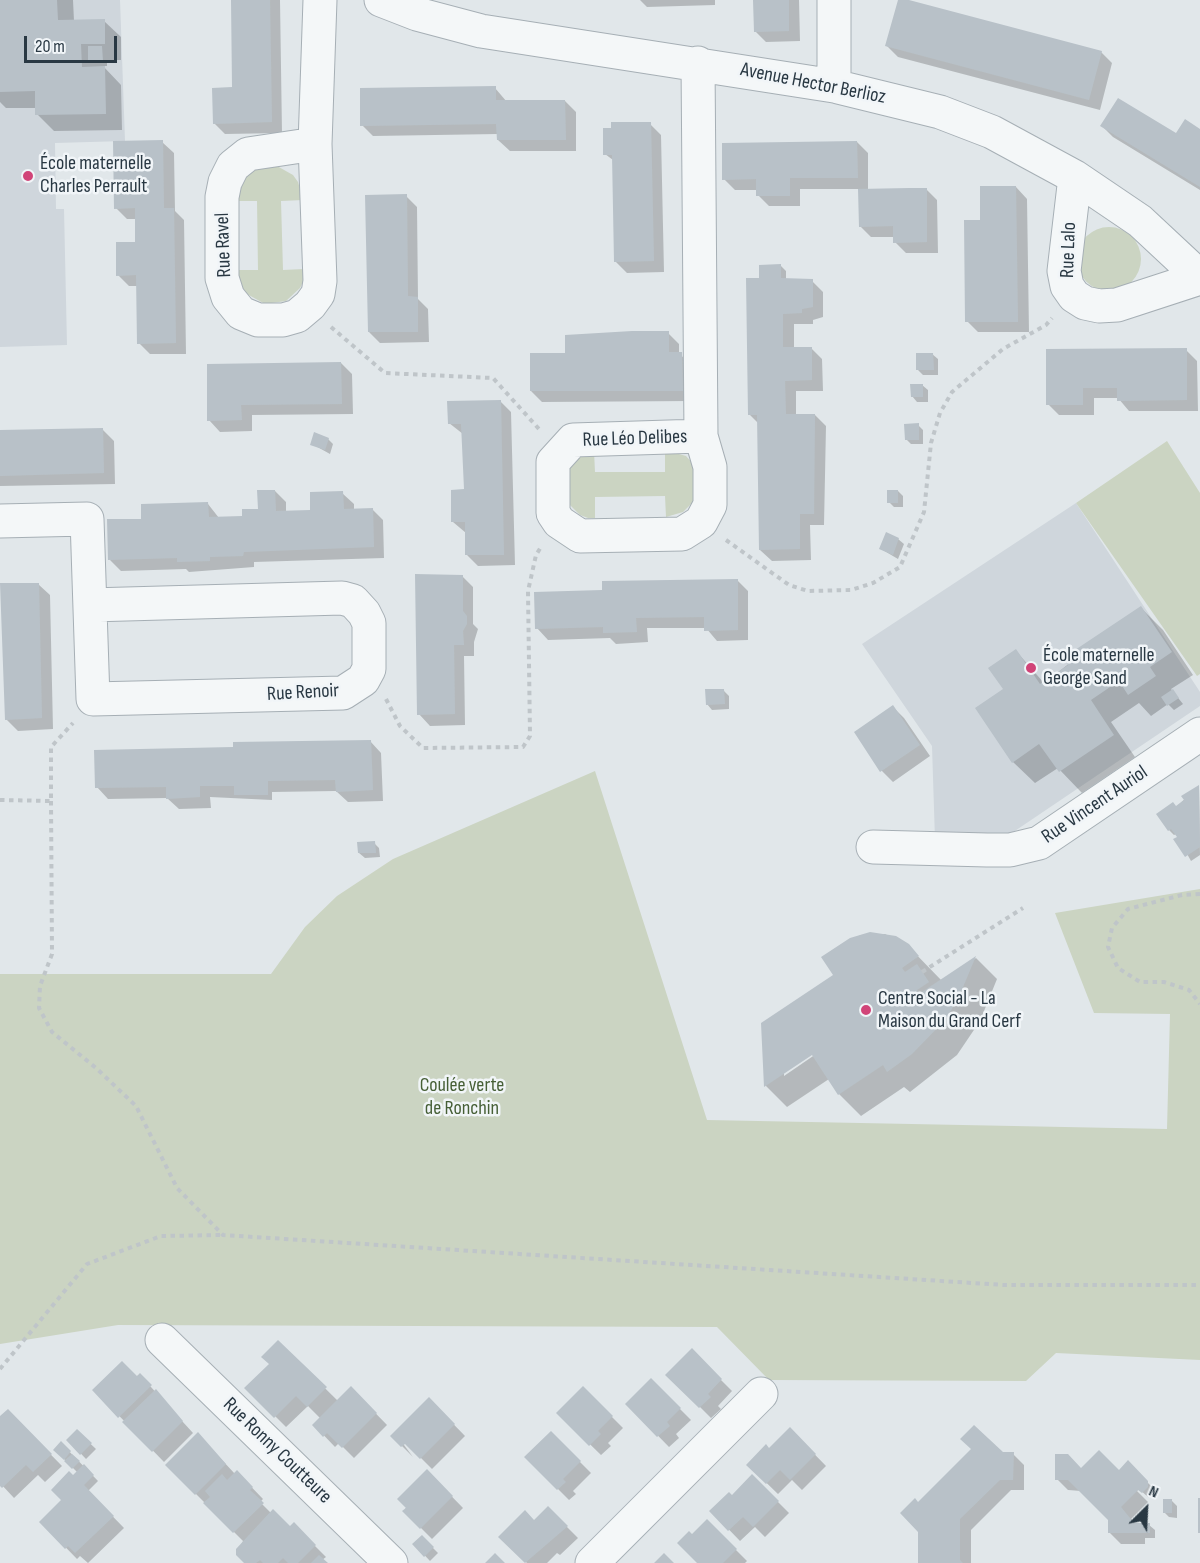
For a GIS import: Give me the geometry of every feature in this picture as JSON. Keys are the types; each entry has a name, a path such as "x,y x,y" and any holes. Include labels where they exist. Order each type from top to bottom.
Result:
{"street":[{"path":"310,305 318,294 320,280 315,144 320,0"},
{"name":"Avenue Hector Berlioz","path":"381,0 417,14 481,31 698,63 834,86 912,103 968,122 1018,145 1075,177 1140,221 1200,277"},
{"path":"834,0 834,86"},
{"name":"Rue Léo Delibes","path":"698,63 701,436 710,467 710,505 701,522"},
{"name":"Rue Ravel","path":"310,305 297,316 283,320 258,320 241,313 228,297 222,278 222,197 225,182 233,166 248,154 315,144"},
{"name":"Rue Lalo","path":"1075,177 1064,271 1067,286 1074,296 1085,303 1099,306 1117,305 1200,277"},
{"name":"Rue Léo Delibes","path":"553,462 573,440 701,436"},
{"path":"553,462 553,513 560,522 580,536 682,534 701,522"},
{"path":"0,521 87,519 93,699"},
{"path":"90,605 342,598 353,601 364,613 369,623 369,669"},
{"name":"Rue Renoir","path":"93,699 343,693 363,680 369,669"},
{"name":"Rue Vincent Auriol","path":"873,847 1010,850 1039,843 1200,734"},
{"name":"Rue Ronny Coutteure","path":"162,1340 392,1563"},
{"path":"592,1563 761,1394"}],"path":[{"path":"701,522 789,585 808,591 851,590 873,583 900,567 924,512 931,443 940,413 951,392 1003,349 1046,325 1074,296"},
{"path":"310,305 341,338 385,373 493,378 537,425 553,462"},
{"path":"369,669 400,726 423,748 523,747 530,736 528,591 536,555 560,522"},
{"path":"93,699 51,747 52,954 40,986 39,1008 52,1032 96,1068 136,1106 177,1188 223,1235"},
{"path":"0,800 51,801"},
{"path":"1200,894 1182,895 1128,909 1113,928 1108,947 1118,968 1140,982 1164,982 1190,990 1200,1004"},
{"path":"922,972 1023,908"},
{"path":"0,1369 87,1264 161,1236 223,1235 1004,1285 1200,1285"}],"shaded area":[{"name":"École maternelle Charles Perrault","path":"0,0 120,0 125,141 55,143 56,209 64,209 67,345 0,347"},
{"name":"École maternelle George Sand","path":"1076,503 1200,692 1200,706 1000,841 935,840 932,746 862,644"}],"green space":[{"path":"277,166 293,175 298,182 303,200 281,201 283,270 304,269 304,280 300,288 286,301 265,304 247,294 240,285 237,270 258,270 257,201 236,201 242,179 252,170"},
{"path":"1103,227 1115,227 1132,236 1139,247 1141,259 1139,271 1132,282 1115,291 1103,291 1091,286 1082,277 1077,265 1077,253 1082,241 1091,232"},
{"path":"1167,441 1200,493 1200,674 1197,676 1076,503"},
{"path":"665,450 686,456 695,466 695,500 683,512 666,517 665,496 595,497 595,518 588,518 580,515 566,501 567,469 583,455 594,451 595,472 665,472"},
{"name":"Coulée verte de Ronchin","path":"595,771 707,1120 1167,1129 1170,1014 1094,1013 1055,913 1200,889 1200,1360 1056,1353 1026,1381 769,1380 717,1327 118,1325 0,1344 0,974 271,974 305,927 337,896 393,859"}],"building":[{"path":"0,0 57,0 58,20 105,19 105,44 81,44 82,67 105,66 106,114 35,115 35,91 0,92"},
{"path":"231,0 270,0 272,122 213,124 212,88 232,87"},
{"path":"753,0 789,0 789,31 754,32"},
{"path":"898,0 909,0 1102,51 1089,100 885,46"},
{"path":"88,46 102,46 103,61 88,61"},
{"path":"496,86 496,100 565,100 566,140 497,140 496,124 360,126 360,88"},
{"path":"1118,98 1176,133 1185,119 1200,129 1200,187 1100,126"},
{"path":"611,122 651,122 654,261 614,262 612,155 603,155 603,128 611,128"},
{"path":"163,140 164,208 174,208 176,343 137,344 136,275 116,276 116,242 135,242 135,208 114,209 113,141"},
{"path":"857,141 858,178 790,178 790,196 756,196 756,179 722,180 722,143"},
{"path":"980,186 1016,186 1018,322 965,322 964,220 980,220"},
{"path":"927,188 927,242 893,243 893,226 859,227 858,189"},
{"path":"407,194 408,296 418,297 418,332 368,332 365,195"},
{"path":"781,264 781,278 813,279 813,307 802,309 802,313 783,314 783,347 812,347 812,380 785,381 786,414 815,414 814,514 800,514 800,549 759,550 757,415 748,415 746,278 759,278 759,265"},
{"path":"669,331 669,352 682,352 683,391 530,391 530,353 565,353 565,335"},
{"path":"1187,348 1187,400 1117,401 1117,388 1083,388 1083,405 1046,405 1046,349"},
{"path":"916,353 933,353 934,370 916,370"},
{"path":"341,362 342,404 241,405 242,420 207,421 207,364"},
{"path":"910,384 923,384 923,397 911,397"},
{"path":"501,400 504,555 465,555 465,522 451,522 451,490 464,489 461,424 448,424 447,401"},
{"path":"919,423 919,440 905,440 904,424"},
{"path":"103,428 104,473 0,476 0,430"},
{"path":"314,432 329,438 325,450 310,445"},
{"path":"257,490 275,490 276,511 310,510 310,492 343,491 344,509 373,508 374,547 244,552 243,556 210,557 210,561 177,562 177,558 108,560 107,519 141,519 141,504 208,502 209,517 242,516 242,509 258,509"},
{"path":"887,490 898,490 898,503 887,503"},
{"path":"886,532 899,538 893,555 879,549"},
{"path":"415,574 463,575 463,611 467,616 467,624 463,631 464,645 454,645 455,714 417,715"},
{"path":"738,579 738,630 704,631 704,617 636,618 637,632 603,633 603,627 535,629 534,592 602,590 602,581"},
{"path":"0,583 39,583 42,718 5,720"},
{"path":"1141,606 1172,652 1150,667 1156,676 1128,695 1119,681 1091,700 1114,735 1059,772 1039,744 1012,763 975,708 1003,689 988,668 1016,649 1040,684 1068,665 1063,658"},
{"path":"705,689 724,689 725,704 706,705"},
{"path":"1173,689 1179,698 1167,706 1161,697"},
{"path":"893,705 920,745 880,772 854,732"},
{"path":"371,740 373,790 336,792 335,780 268,781 268,795 234,795 234,786 200,786 200,797 166,799 166,787 95,788 94,750 233,747 233,742"},
{"path":"1199,785 1200,847 1185,857 1173,839 1177,837 1171,829 1168,831 1156,814 1173,802 1176,806 1184,800 1181,796"},
{"path":"375,841 376,853 358,853 357,842"},
{"name":"Centre Social - La Maison du Grand Cerf","path":"870,932 896,936 909,944 919,956 902,968 905,972 917,964 929,982 917,990 919,994 976,956 958,999 945,1020 912,1054 887,1072 883,1065 838,1095 812,1055 764,1087 761,1023 833,975 821,957 850,938"},
{"path":"278,1340 327,1387 307,1407 296,1396 274,1418 244,1388 269,1364 261,1357"},
{"path":"692,1348 722,1379 708,1394 711,1397 699,1408 665,1375"},
{"path":"122,1361 137,1376 140,1373 152,1385 118,1418 92,1390"},
{"path":"651,1378 681,1408 667,1422 670,1426 657,1437 625,1404"},
{"path":"351,1386 377,1413 342,1448 327,1433 323,1437 312,1425"},
{"path":"583,1386 613,1416 598,1431 601,1434 589,1446 556,1413"},
{"path":"156,1389 183,1421 152,1452 122,1422"},
{"path":"429,1397 455,1424 420,1459 405,1444 401,1447 390,1436"},
{"path":"8,1409 52,1454 33,1472 26,1465 2,1488 0,1486 0,1416"},
{"path":"974,1425 1003,1452 1014,1452 1013,1480 1000,1480 960,1519 960,1560 963,1563 918,1563 918,1532 900,1513 915,1498 918,1502 971,1449 960,1439"},
{"path":"790,1427 816,1454 790,1480 780,1470 766,1484 746,1465 766,1444 769,1448"},
{"path":"77,1429 92,1443 80,1455 66,1440"},
{"path":"551,1431 581,1461 563,1479 566,1482 557,1490 524,1457"},
{"path":"198,1432 226,1464 195,1495 165,1465"},
{"path":"61,1441 71,1451 64,1460 53,1450"},
{"path":"1099,1450 1119,1470 1128,1460 1148,1481 1148,1487 1142,1493 1138,1490 1121,1507 1134,1523 1150,1523 1150,1533 1108,1533 1108,1520 1068,1480 1055,1480 1055,1454 1068,1454 1081,1468"},
{"path":"72,1454 80,1461 72,1469 64,1461"},
{"path":"84,1464 94,1475 84,1485 114,1516 75,1553 68,1546 65,1549 39,1522 61,1500 51,1490 69,1471 73,1475"},
{"path":"427,1469 453,1496 420,1529 402,1511 406,1508 397,1499"},
{"path":"237,1470 253,1487 250,1490 264,1503 233,1533 203,1503 210,1497 205,1491 222,1474 227,1480"},
{"path":"752,1474 779,1501 753,1527 743,1517 728,1531 709,1511 729,1492 732,1495"},
{"path":"1198,1498 1200,1498 1200,1533 1198,1533"},
{"path":"1163,1499 1172,1499 1172,1513 1163,1513"},
{"path":"548,1506 568,1526 525,1563 498,1537 525,1510 534,1520"},
{"path":"273,1509 290,1526 294,1522 316,1545 298,1563 288,1563 283,1558 278,1563 263,1563 260,1560 256,1563 244,1563 236,1555 236,1549"},
{"path":"707,1519 737,1549 723,1563 697,1563 677,1543 689,1531 692,1534"},
{"path":"422,1535 434,1547 424,1557 412,1544"},
{"path":"495,1553 505,1563 485,1563"},
{"path":"664,1553 674,1563 654,1563"},
{"path":"319,1555 328,1563 311,1563"}],"place":[{"name":"École maternelle Charles Perrault","path":"28,176"},
{"name":"École maternelle George Sand","path":"1031,668"},
{"name":"Centre Social - La Maison du Grand Cerf","path":"866,1010"}]}
